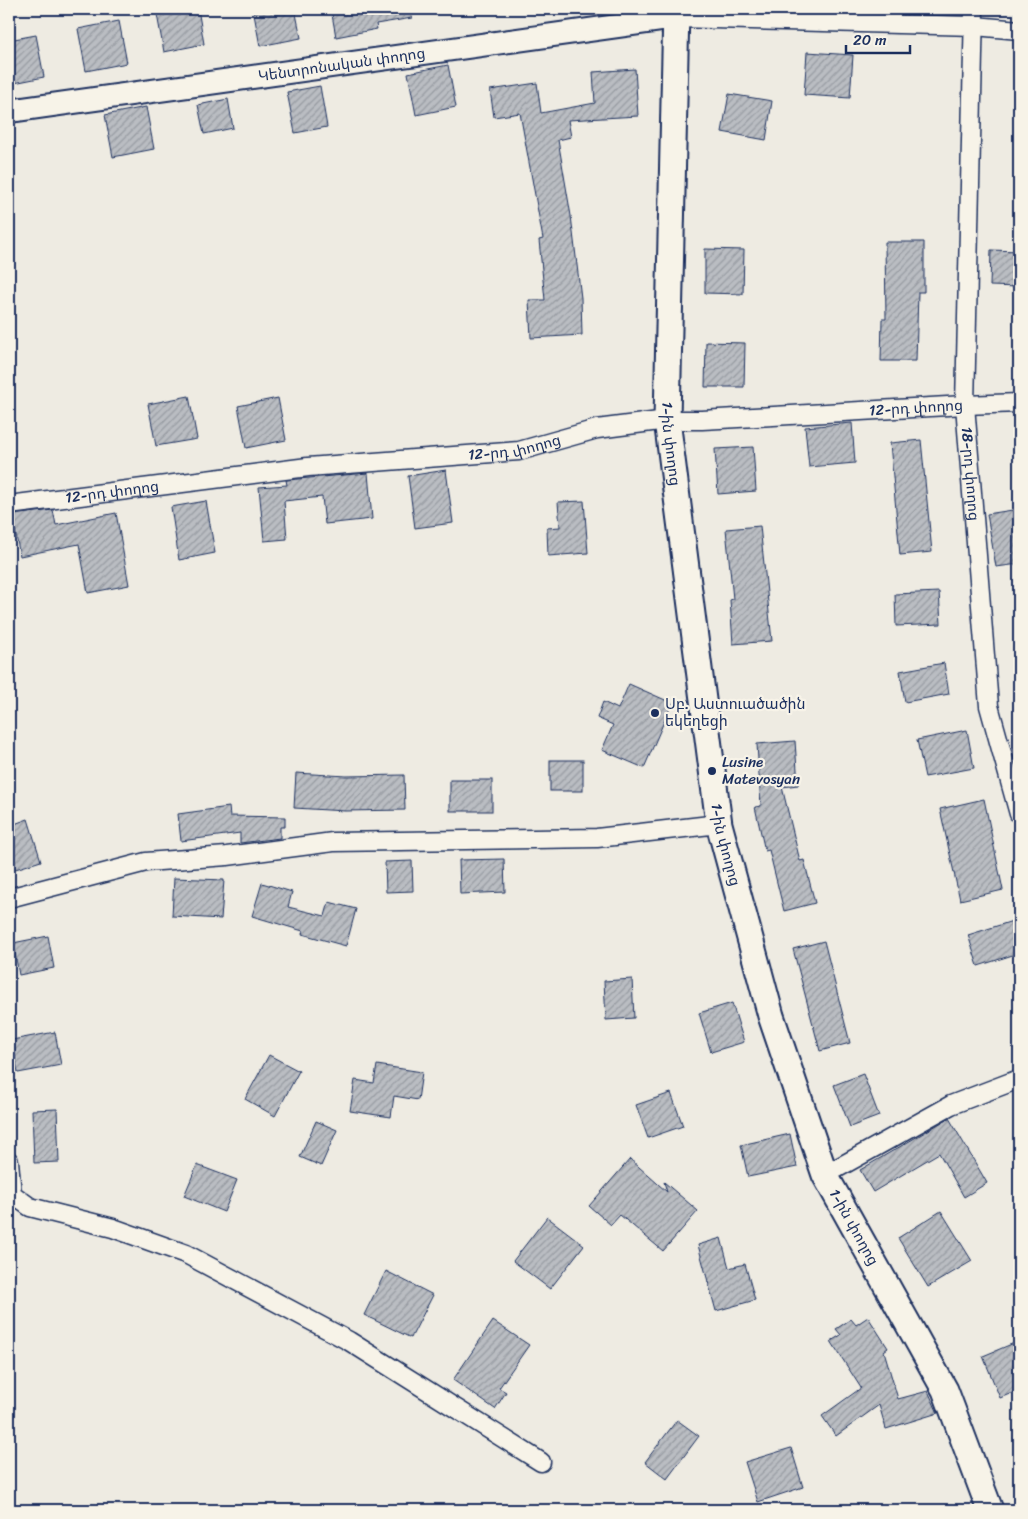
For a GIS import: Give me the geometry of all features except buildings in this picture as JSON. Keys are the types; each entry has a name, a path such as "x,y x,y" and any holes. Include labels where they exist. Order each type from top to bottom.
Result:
{"main road":[{"name":"1-ին փողոց","path":"676,13 667,420 719,824 771,1016 825,1175 945,1390 990,1510"}],"street":[{"path":"676,13 975,17 1019,30"},
{"name":"Կենտրոնական փողոց","path":"9,111 676,13"},
{"name":"18-րդ փողոց","path":"975,17 964,404 989,706 1019,814"},
{"name":"12-րդ փողոց","path":"9,504 308,467 519,451 597,429 667,420 702,420 964,404 1019,404"},
{"path":"9,898 146,862 226,856 333,842 597,838 719,824"},
{"path":"825,1175 951,1106 1019,1079"},
{"path":"9,1161 12,1194 30,1207 113,1228 186,1254 349,1341 541,1462"}],"place":[{"name":"Սբ. Աստուածածին եկեղեցի","path":"655,713"},
{"name":"Lusine Matevosyan","path":"712,771"}]}
